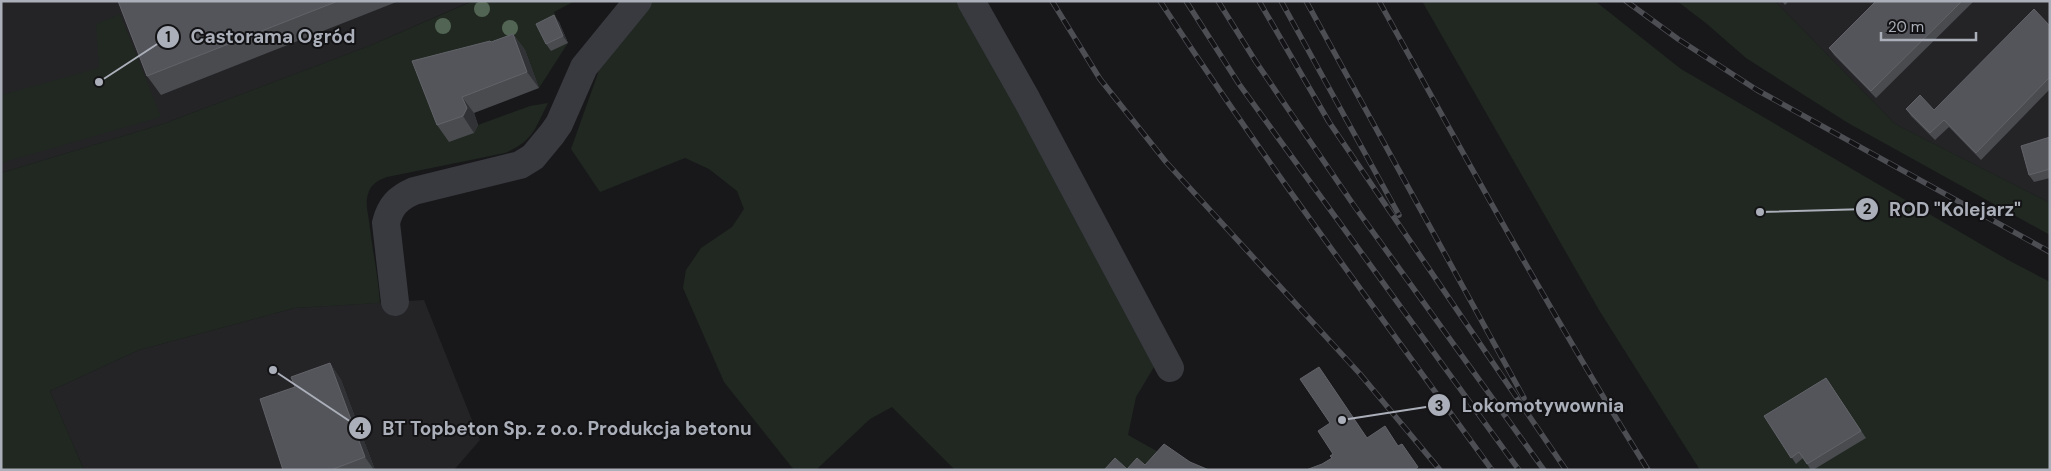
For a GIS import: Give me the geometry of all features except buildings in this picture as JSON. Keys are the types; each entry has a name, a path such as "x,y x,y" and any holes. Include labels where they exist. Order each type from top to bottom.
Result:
{"lane":[{"path":"395,302 386,223 394,203 404,195 414,191 520,165 533,157 559,124 584,68 638,1"},
{"path":"971,1 1027,100 1170,368"}],"shaded area":[{"path":"1,1 472,1 369,46 163,124 1,173"},
{"path":"473,1 575,1 554,12 568,43 539,88 525,50 424,78 474,133 478,125 530,106 548,103 536,127 527,139 522,144 505,153 387,177 373,185 367,197 367,204 380,303 295,308 139,350 50,391 84,470 1,470 1,173 163,124 369,46"},
{"path":"652,1 961,1 1154,367 1136,397 1128,435 1178,463 1171,470 955,470 892,407 870,419 816,470 794,470 724,382 683,288 686,270 701,248 732,227 744,209 737,191 709,169 685,158 600,192 571,149 602,62"},
{"path":"1422,1 1595,1 1681,69 2008,260 2050,282 2050,470 1700,470 1599,310"},
{"path":"1677,1 1775,1 1895,124 2050,203 2050,235 1848,123 1746,58"},
{"path":"1775,1 2047,1 2050,4 2050,203 1895,124"},
{"path":"120,14 161,117 1,163 1,95 99,68 96,24"},
{"path":"424,300 480,440 454,470 84,470 50,391 139,350 295,308"}],"railway":[{"path":"1052,1 1100,79 1166,162 1360,374 1440,470"},
{"path":"1160,1 1240,120 1492,470"},
{"path":"1186,1 1239,84 1519,470"},
{"path":"1218,1 1256,62 1355,207 1544,470"},
{"path":"1259,1 1329,122 1566,470"},
{"path":"1281,1 1399,215"},
{"path":"1306,1 1524,398"},
{"path":"1379,1 1544,296 1648,470"},
{"path":"1626,1 1678,39 1757,90 2050,252"}],"place":[{"name":"Castorama Ogród","path":"99,82"},
{"name":"ROD \"Kolejarz\"","path":"1760,212"},
{"name":"BT Topbeton Sp. z o.o. Produkcja betonu","path":"273,370"},
{"name":"Lokomotywownia","path":"1342,420"}]}
